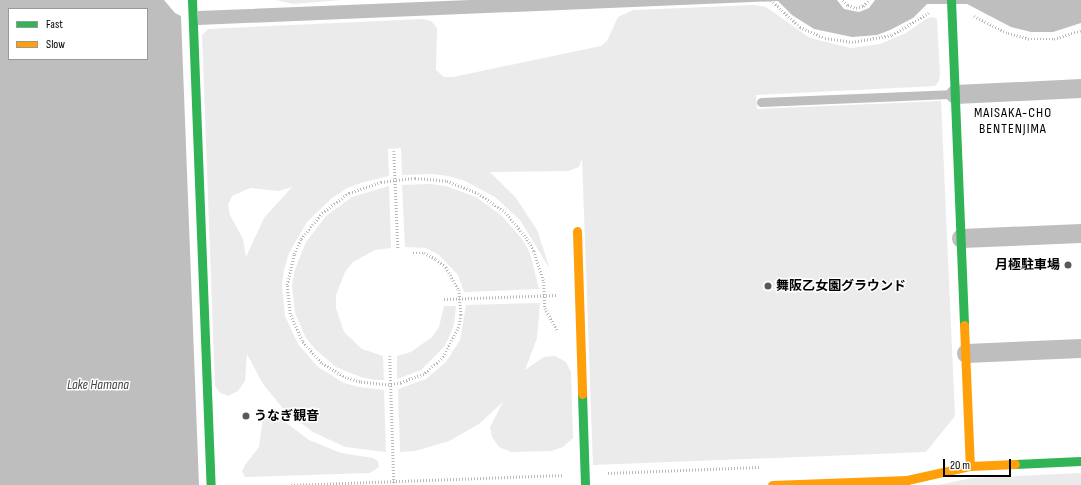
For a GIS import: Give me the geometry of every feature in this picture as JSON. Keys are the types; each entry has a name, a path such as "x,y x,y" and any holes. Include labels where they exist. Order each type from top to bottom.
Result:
{"street":[{"path":"192,0 211,485"},
{"path":"951,3 970,466"},
{"path":"955,94 1081,88"},
{"path":"577,231 585,485"},
{"path":"961,238 1081,233"},
{"path":"966,353 1081,348"},
{"path":"772,485 907,480 970,466 1081,462"}],"lane":[{"path":"761,102 955,94"}],"path":[{"path":"843,0 848,6 856,8 863,6 870,0"},
{"path":"771,1 789,19 812,33 852,42 892,35 926,12 936,12"},
{"path":"970,14 1008,33 1031,39 1054,39 1081,30"},
{"path":"394,151 398,248"},
{"path":"413,253 424,253 446,267 454,278 460,299 459,327 442,359 424,374 391,385 367,384 346,378 321,363 302,341 295,328 288,300 287,285 294,254 301,239 322,213 350,193 365,186 395,180 420,178 447,181 492,201 516,224 531,246 543,277 545,308 559,335"},
{"path":"444,299 553,296"},
{"path":"390,356 394,485"},
{"path":"291,485 765,467"}],"shaded area":[{"path":"276,0 342,0 293,4"},
{"path":"755,5 766,7 810,38 851,48 880,44 906,33 926,19 932,17 937,19 940,74 939,81 935,86 756,95 757,109 941,101 955,416 926,452 593,465 582,158 579,167 568,171 490,172 516,198 537,230 550,269 520,220 495,197 465,181 448,176 432,174 402,175 401,148 388,149 389,176 347,188 332,198 307,222 289,253 284,270 282,285 285,316 298,344 318,367 344,383 359,387 384,390 386,452 345,447 313,432 285,411 263,384 247,354 245,381 238,391 228,396 220,393 215,386 202,35 208,29 423,19 431,21 437,28 436,70 444,77 453,77 601,46 607,41 618,17 633,10","holes":["292,187 264,218 246,257 243,239 230,215 228,205 232,196 250,188 279,191"]},
{"path":"431,184 446,186 476,197 502,216 522,239 530,253 539,289 464,292 458,275 439,255 426,248 405,247 402,185"},
{"path":"389,186 391,248 375,250 353,262 345,272 336,295 336,308 344,332 362,349 383,356 384,380 375,380 361,377 336,367 315,349 306,338 295,313 292,285 294,272 306,242 326,216 352,197"},
{"path":"540,303 537,338 525,370 544,357 555,356 566,362 571,372 573,438 563,447 551,451 511,452 499,447 492,437 490,427 503,402 479,424 449,441 415,451 400,452 398,389 426,379 446,362 460,340 466,305"},
{"path":"444,306 456,306 454,325 445,346 421,370 397,379 397,356 411,352 432,337 439,327"},
{"path":"271,411 309,440 341,453 373,458 378,461 379,467 370,473 245,477 242,471 259,447 263,418"},
{"path":"1081,473 1081,485 938,485 972,478"}],"water":[{"name":"Lake Hamana","path":"0,0 164,0 175,13 181,16 199,485 0,485"},
{"path":"470,0 837,0 844,9 859,12 869,8 875,0 1081,0 1081,23 1053,32 1031,32 1011,27 967,4 927,4 913,18 890,30 877,35 852,37 814,29 792,15 778,1 198,25 198,11"}],"traffic: fast":[{"path":"192,0 211,485"},
{"path":"951,0 964,325"},
{"path":"582,394 585,485"},
{"path":"1015,464 1081,461"}],"traffic: slow":[{"path":"577,231 582,394"},
{"path":"964,325 970,466"},
{"path":"772,485 907,480 970,466 1015,464"}],"place":[{"name":"月極駐車場","path":"1068,265"},
{"name":"舞阪乙女園グラウンド","path":"768,286"},
{"name":"うなぎ観音","path":"246,416"}],"district":[{"name":"MAISAKA-CHO BENTENJIMA","path":"1013,122"}]}
